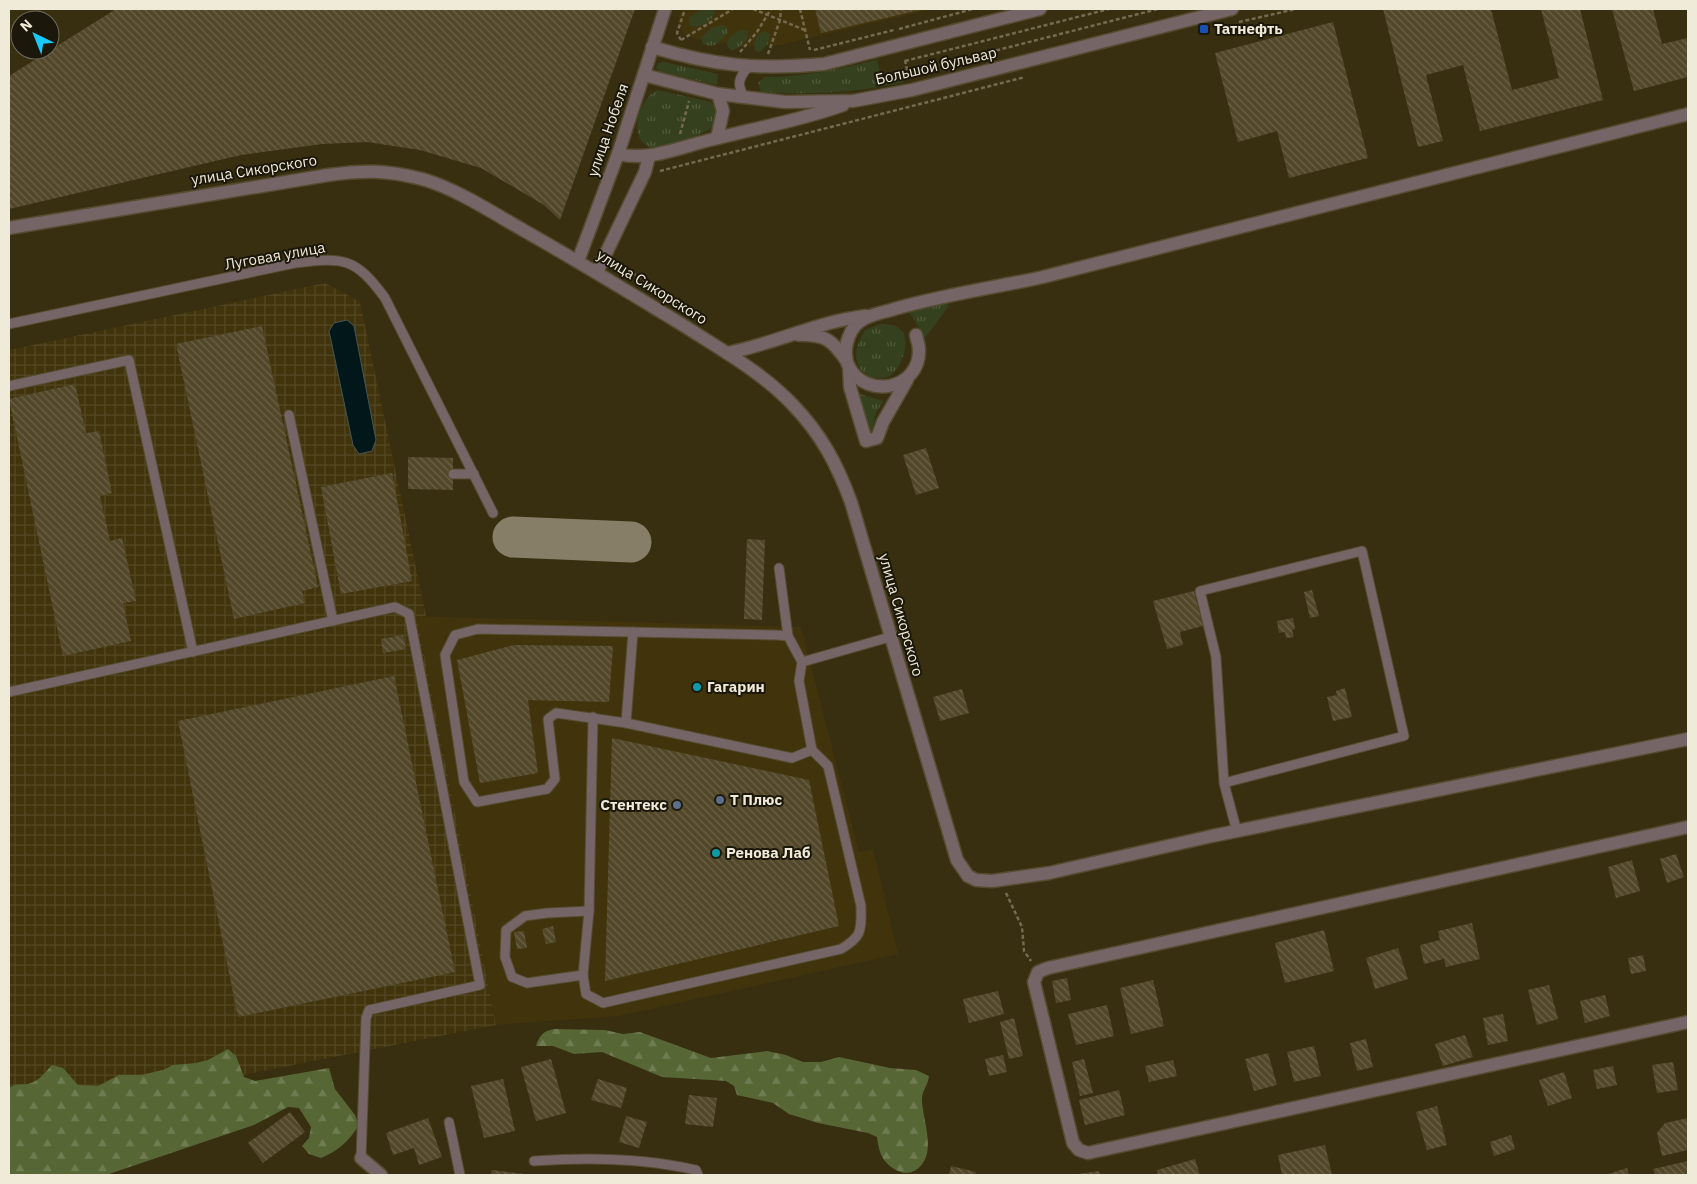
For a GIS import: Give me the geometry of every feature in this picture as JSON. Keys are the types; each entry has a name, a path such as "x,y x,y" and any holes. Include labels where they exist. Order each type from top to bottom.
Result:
{"street":[{"name":"улица Нобеля","path":"578,261 618,154 665,9"},
{"name":"Большой бульвар","path":"652,47 694,60 747,61 788,67 824,64 1040,9"},
{"name":"Большой бульвар","path":"644,75 718,94 785,102 853,101 912,90 1232,9"},
{"path":"717,138 723,111 718,94"},
{"path":"618,154 649,156 809,117 853,101"},
{"path":"726,353 790,336 814,326 845,318 870,316 950,296 989,289 1688,114"},
{"path":"597,272 645,172 649,156"},
{"name":"улица Сикорского","path":"9,228 367,170 424,180 494,214 578,261 750,368 792,404 821,437 837,465 851,502 957,860 968,876 976,880 999,880"},
{"path":"870,316 858,322 850,333 846,346 850,387 866,441 877,438 883,422 916,366 919,350 916,335"},
{"path":"790,336 815,334 826,337 837,346 858,378 870,386 898,384 910,375"},
{"path":"999,880 1049,873 1236,832 1688,739"},
{"path":"1688,827 1077,961 1038,972 1034,982 1074,1143 1079,1150 1088,1153 1688,1022"},
{"path":"362,1158 381,1175"}],"lane":[{"path":"744,97 739,86 740,77 747,61"},
{"name":"Луговая улица","path":"9,324 295,263 340,259 369,276 385,298 493,513"},
{"path":"9,386 130,360 193,652"},
{"path":"289,415 333,621"},
{"path":"453,474 474,474"},
{"path":"1224,783 1404,736 1362,550 1200,591 1216,657 1224,783 1236,832"},
{"path":"593,717 589,911 583,975 586,994 603,1003 841,948 856,940 861,927 861,906 828,766 812,750 799,681 802,662 788,636 779,568"},
{"path":"9,692 395,607 409,614 480,985 369,1010 366,1018 362,1158"},
{"path":"788,636 478,629 455,635 445,655 464,782 477,802 547,789 555,779 548,719 556,712 626,722 792,758 812,750"},
{"path":"626,722 633,632"},
{"path":"802,662 890,637"},
{"path":"583,975 528,983 512,977 505,957 506,930 525,916 589,911"},
{"path":"448,1122 460,1175"},
{"path":"534,1161 589,1157 680,1167 696,1170 698,1175"}],"path":[{"path":"685,9 677,33 681,40 689,43"},
{"path":"681,40 701,30 733,9"},
{"path":"753,9 805,30"},
{"path":"747,61 739,53 769,16 771,9"},
{"path":"768,55 780,20 781,9"},
{"path":"800,9 810,50"},
{"path":"803,52 898,30 973,9"},
{"path":"905,61 1109,9"},
{"path":"908,73 1158,9"},
{"path":"1230,24 1296,9"},
{"path":"898,30 916,106"},
{"path":"761,55 775,55"},
{"path":"645,172 657,172 1033,75"},
{"path":"683,165 679,138 693,88"},
{"path":"606,255 696,315"},
{"path":"999,880 1022,927 1024,951 1038,972"}],"shaded area":[{"path":"682,9 933,9 780,45 746,46 696,39 686,35 679,26 678,19"},
{"path":"325,283 360,302 426,616 417,617 496,1025 223,1079 9,1125 9,350"},
{"path":"347,320 354,326 376,440 372,451 359,454 353,445 329,331 334,323"},
{"path":"417,616 801,627 859,852 873,849 898,954 619,1016 496,1025"}],"green space":[{"path":"702,9 713,9 715,13 704,24 697,27 690,26 689,18"},
{"path":"723,25 727,28 727,33 720,42 711,46 703,44 701,38 711,28"},
{"path":"741,30 747,31 748,37 740,47 731,51 727,45 728,40 733,34"},
{"path":"765,31 770,34 768,44 760,52 755,51 754,42 759,34"},
{"path":"877,60 883,83 902,79 903,82 850,91 797,93 761,92 758,83 765,77 808,74"},
{"path":"664,62 718,74 717,85 660,72 656,68 658,63"},
{"path":"658,90 711,102 717,112 717,121 711,128 701,134 657,148 647,146 641,140 638,132 638,122 644,102"},
{"path":"946,302 949,306 925,338 908,310"},
{"path":"879,324 899,328 904,335 905,348 898,367 890,376 875,378 867,376 862,371 856,354 865,330"},
{"path":"857,393 883,401 876,413 872,432 865,431"},
{"path":"554,1029 605,1030 623,1034 640,1032 711,1058 767,1051 786,1055 803,1062 821,1062 839,1057 890,1068 916,1070 929,1076 922,1098 928,1138 926,1156 923,1164 916,1170 910,1173 902,1172 894,1169 883,1159 877,1137 868,1133 818,1123 789,1114 773,1103 737,1095 734,1086 726,1081 662,1077 602,1052 574,1054 553,1046 536,1046 542,1034"},
{"path":"228,1049 236,1056 244,1077 255,1081 329,1068 335,1089 355,1115 359,1125 343,1145 321,1158 309,1154 302,1146 309,1138 311,1127 299,1108 288,1107 254,1125 106,1175 9,1175 9,1088 11,1086 35,1081 52,1065 63,1068 78,1085 98,1086 119,1075 141,1075 163,1070 173,1065 208,1060"}],"building":[{"path":"116,9 635,9 560,220 544,205 481,168 420,150 367,142 322,144 241,155 9,209 9,76 35,60 60,60 60,44"},
{"path":"815,9 924,9 821,33"},
{"path":"1383,9 1491,9 1512,90 1559,78 1541,9 1580,9 1603,100 1480,131 1463,65 1426,75 1443,141 1418,147"},
{"path":"1612,9 1653,9 1662,44 1688,38 1688,77 1634,91"},
{"path":"1333,22 1368,158 1289,178 1277,131 1238,142 1215,53"},
{"path":"262,326 318,587 302,591 305,603 234,619 176,344"},
{"path":"75,384 86,433 99,431 112,493 100,496 110,541 122,538 136,601 123,603 131,641 63,656 9,399"},
{"path":"926,448 939,488 916,495 903,455"},
{"path":"408,457 453,458 453,490 408,489"},
{"path":"392,473 412,581 341,594 321,487"},
{"path":"747,539 765,540 762,620 744,619"},
{"path":"1312,590 1319,616 1310,618 1304,592"},
{"path":"1194,591 1203,626 1180,632 1183,645 1167,649 1153,601"},
{"path":"1293,618 1295,629 1292,630 1294,637 1286,638 1285,632 1279,633 1277,621"},
{"path":"403,635 406,649 383,653 381,639"},
{"path":"514,645 613,646 609,702 528,700 538,773 480,783 457,660"},
{"path":"394,676 455,972 238,1017 178,721"},
{"path":"1345,688 1352,717 1333,721 1327,697 1337,695 1336,691"},
{"path":"962,689 969,713 940,721 933,697"},
{"name":"Ренова Лаб","path":"612,738 809,780 839,926 605,981"},
{"path":"1676,854 1684,877 1667,883 1660,859"},
{"path":"1632,860 1640,891 1616,898 1608,867"},
{"path":"1472,923 1480,959 1446,967 1444,959 1424,964 1420,945 1440,940 1438,931"},
{"path":"553,926 556,942 546,944 542,929"},
{"path":"1324,930 1334,971 1285,983 1275,943"},
{"path":"524,931 527,948 517,949 514,932"},
{"path":"1398,948 1408,979 1375,989 1366,958"},
{"path":"1643,955 1646,971 1631,974 1628,958"},
{"path":"1067,978 1071,1000 1056,1003 1052,981"},
{"path":"1153,980 1164,1026 1131,1034 1120,988"},
{"path":"1549,985 1558,1019 1537,1025 1528,990"},
{"path":"998,991 1004,1014 969,1023 963,999"},
{"path":"1605,995 1610,1016 1585,1023 1580,1001"},
{"path":"1107,1005 1114,1036 1076,1045 1068,1014"},
{"path":"1503,1014 1508,1041 1488,1045 1483,1018"},
{"path":"1014,1018 1023,1056 1009,1059 1000,1022"},
{"path":"1465,1035 1473,1057 1443,1066 1435,1044"},
{"path":"1366,1039 1373,1067 1357,1071 1350,1043"},
{"path":"1314,1046 1321,1076 1294,1082 1287,1052"},
{"path":"1268,1053 1277,1085 1254,1091 1245,1059"},
{"path":"1003,1055 1007,1072 989,1076 985,1059"},
{"path":"551,1059 566,1113 536,1121 521,1067"},
{"path":"1084,1059 1093,1093 1080,1096 1072,1062"},
{"path":"1173,1060 1177,1076 1149,1082 1145,1066"},
{"path":"1673,1062 1678,1090 1657,1093 1652,1065"},
{"path":"1613,1066 1617,1085 1597,1089 1593,1070"},
{"path":"1564,1072 1572,1098 1548,1106 1539,1080"},
{"path":"503,1079 515,1131 484,1138 471,1086"},
{"path":"598,1079 627,1088 621,1108 591,1100"},
{"path":"1119,1090 1125,1115 1085,1125 1079,1100"},
{"path":"689,1095 717,1098 713,1127 685,1124"},
{"path":"1437,1106 1447,1145 1427,1150 1416,1112"},
{"path":"290,1112 305,1132 263,1163 248,1143"},
{"path":"626,1116 647,1122 639,1148 619,1142"},
{"path":"428,1118 442,1157 419,1165 414,1148 393,1155 386,1133"},
{"path":"1688,1118 1688,1150 1662,1156 1657,1133 1665,1123"},
{"path":"1511,1135 1515,1149 1494,1156 1490,1142"},
{"path":"1325,1145 1332,1175 1282,1175 1278,1155"},
{"path":"1195,1159 1200,1175 1158,1175 1157,1170"},
{"path":"1688,1161 1688,1175 1655,1175 1653,1169"},
{"path":"951,1166 976,1172 975,1175 949,1175"},
{"path":"1627,1168 1629,1175 1605,1175"},
{"path":"492,1170 525,1174 525,1175 491,1175"},
{"path":"1099,1171 1100,1175 1078,1174"}],"taxiway":[{"path":"513,537 631,542"}],"place":[{"name":"Татнефть","path":"1204,29"},
{"name":"Гагарин","path":"697,687"},
{"name":"Т Плюс","path":"720,800"},
{"name":"Стентекс","path":"677,805"},
{"name":"Ренова Лаб","path":"716,853"}]}
